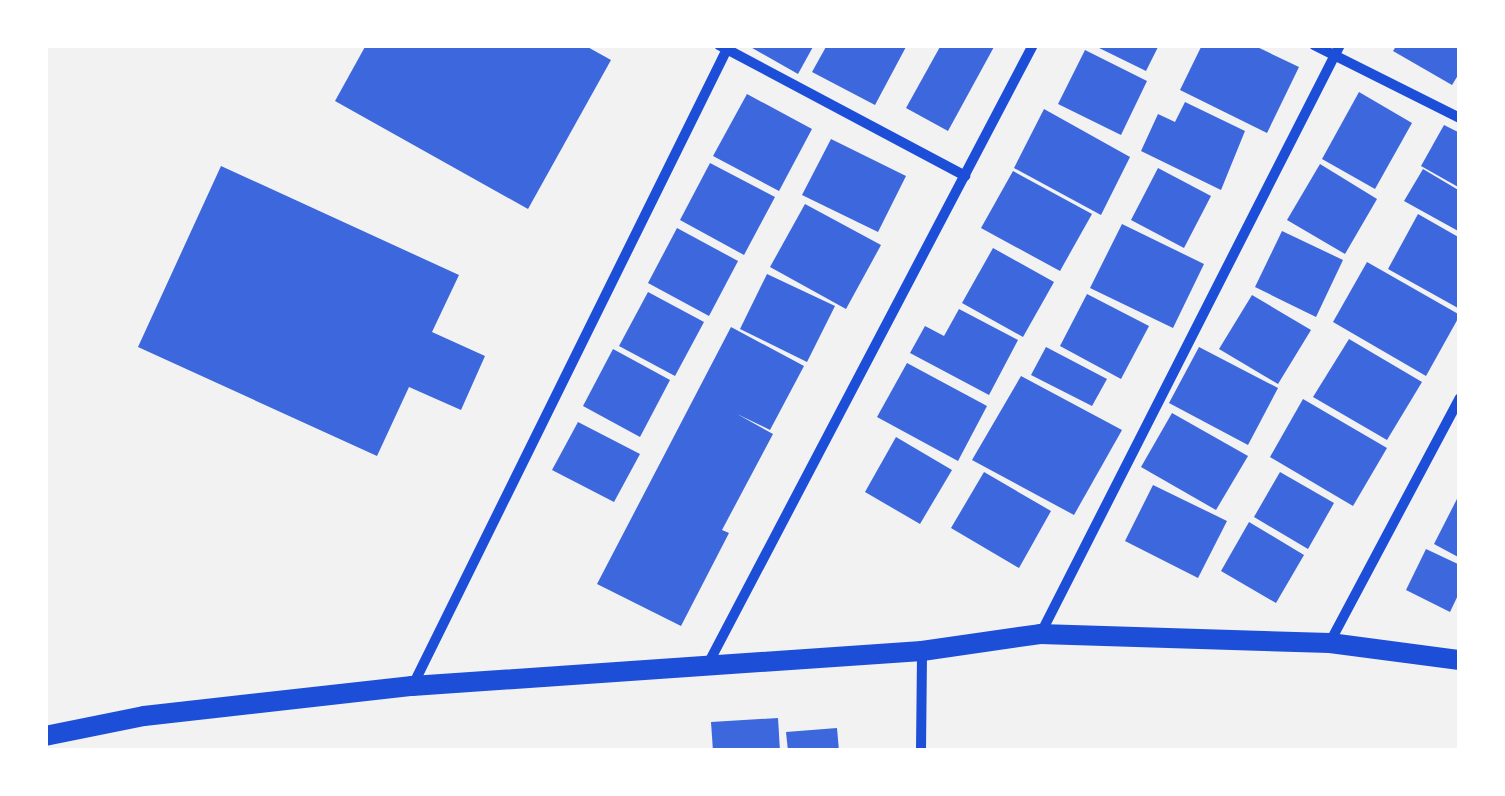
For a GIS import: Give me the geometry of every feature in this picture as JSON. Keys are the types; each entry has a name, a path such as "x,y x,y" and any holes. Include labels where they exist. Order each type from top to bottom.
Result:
{"main road":[{"path":"45,736 144,716 412,686 922,652 1040,634 1330,642 1460,660"}],"street":[{"path":"707,667 1034,45"},
{"path":"1314,45 1338,50 1460,118"},
{"path":"412,686 723,47 965,176"},
{"path":"1040,634 1338,50"},
{"path":"1330,642 1460,398"},
{"path":"921,751 922,652"}],"building":[{"path":"366,45 584,45 611,60 528,209 335,101"},
{"path":"747,45 814,45 798,74"},
{"path":"827,45 907,45 875,105 812,72"},
{"path":"941,45 995,45 948,131 906,108"},
{"path":"1093,45 1159,45 1146,71"},
{"path":"1202,45 1253,45 1299,67 1267,133 1180,90"},
{"path":"1397,45 1460,45 1460,72 1452,85 1393,51"},
{"path":"1085,50 1147,81 1121,135 1058,104"},
{"path":"1359,92 1412,123 1375,189 1322,159"},
{"path":"747,94 812,129 779,191 713,156"},
{"path":"1185,102 1245,131 1221,190 1141,151 1158,114 1175,122"},
{"path":"1044,109 1130,157 1101,215 1014,168"},
{"path":"1444,125 1460,133 1460,188 1421,166"},
{"path":"831,139 906,176 878,232 802,195"},
{"path":"710,163 775,197 744,255 680,220"},
{"path":"1320,164 1377,199 1345,254 1287,220"},
{"path":"221,166 459,275 432,332 485,356 461,410 409,387 377,456 138,347"},
{"path":"1158,168 1211,196 1184,248 1131,220"},
{"path":"1423,169 1460,191 1460,232 1404,201"},
{"path":"1013,171 1092,214 1060,271 981,228"},
{"path":"805,204 881,245 846,309 770,267"},
{"path":"1418,214 1460,238 1458,308 1388,269"},
{"path":"1122,224 1204,264 1173,328 1090,288"},
{"path":"677,228 738,261 709,316 648,283"},
{"path":"1282,231 1343,260 1316,317 1255,287"},
{"path":"993,248 1054,282 1023,337 962,303"},
{"path":"1367,262 1460,315 1426,376 1333,322"},
{"path":"767,274 835,306 807,362 740,329"},
{"path":"648,292 704,322 675,376 619,346"},
{"path":"1087,294 1149,326 1121,379 1060,346"},
{"path":"1252,295 1311,330 1278,384 1219,349"},
{"path":"959,309 1018,340 989,395 910,353 925,326 944,336"},
{"path":"731,327 804,366 770,430 737,414 773,434 722,530 729,533 681,626 597,584"},
{"path":"1349,339 1422,382 1387,440 1313,397"},
{"path":"1046,347 1107,379 1092,406 1031,375"},
{"path":"1199,347 1278,388 1248,445 1169,403"},
{"path":"613,349 670,380 640,437 583,406"},
{"path":"907,363 987,406 958,461 877,417"},
{"path":"1021,376 1122,430 1074,515 972,460"},
{"path":"1303,399 1387,448 1353,506 1270,457"},
{"path":"1172,413 1248,456 1216,510 1141,467"},
{"path":"578,422 640,454 614,502 552,470"},
{"path":"896,437 952,470 920,524 865,492"},
{"path":"984,472 1051,511 1019,568 951,528"},
{"path":"1280,472 1334,503 1308,549 1254,517"},
{"path":"1153,485 1227,521 1198,578 1125,541"},
{"path":"1460,493 1460,558 1434,544"},
{"path":"1249,522 1304,555 1276,603 1221,571"},
{"path":"1426,549 1460,565 1460,591 1450,612 1406,590"},
{"path":"778,718 780,751 713,751 711,722"},
{"path":"837,728 839,751 788,751 786,732"}]}
